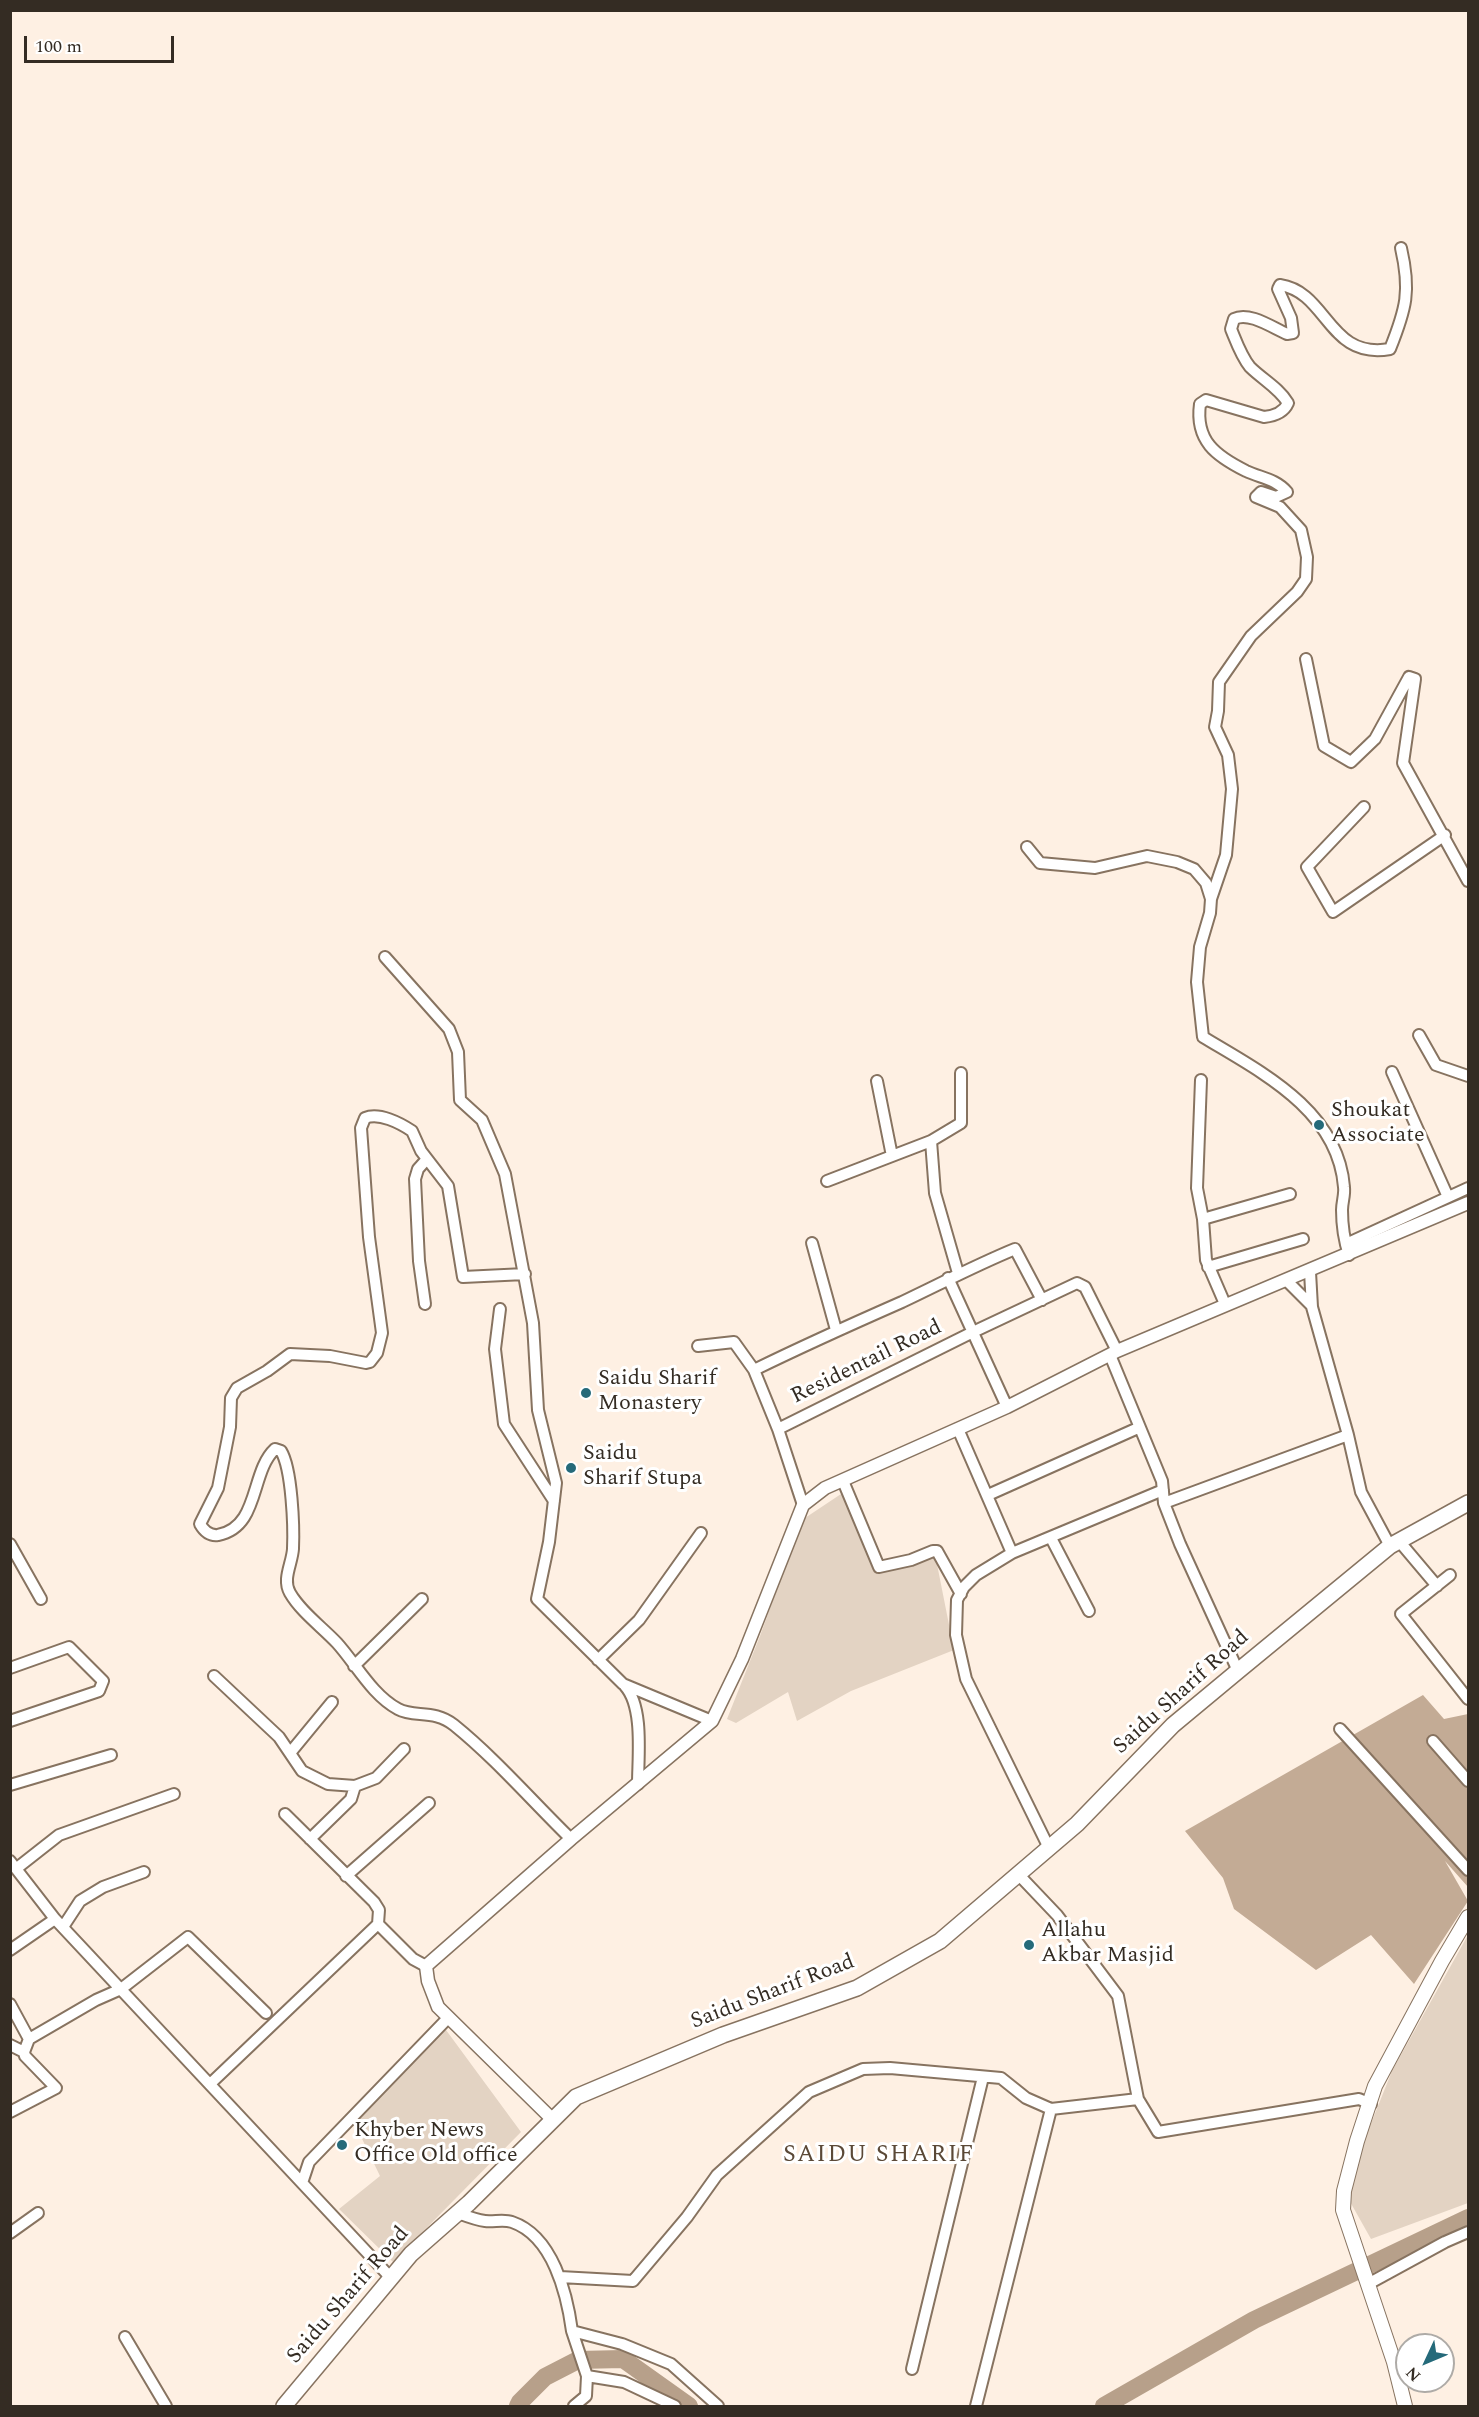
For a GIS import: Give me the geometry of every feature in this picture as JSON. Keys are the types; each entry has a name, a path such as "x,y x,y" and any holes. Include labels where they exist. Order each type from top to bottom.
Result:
{"main road":[{"name":"Saidu Sharif Road","path":"284,2406 411,2253 458,2213 552,2118 576,2097 723,2035 857,1988 940,1941 1077,1824 1173,1725 1271,1640 1392,1542 1460,1504 1468,1494"},
{"path":"1405,2406 1385,2336 1343,2210 1344,2191 1375,2086 1468,1917"}],"street":[{"path":"1348,1249 1342,1207 1344,1188 1340,1167 1332,1144 1313,1113 1294,1095 1203,1037 1197,982 1200,947 1210,913 1211,899 1226,855 1232,789 1228,755 1215,727 1219,682 1251,636 1297,592 1306,579 1307,557 1301,530 1280,507 1256,497 1261,492 1276,496 1287,492 1281,484 1247,471 1221,455 1205,441 1200,420 1200,404 1206,400 1264,417 1273,416 1286,408 1288,403 1283,394 1252,368 1243,357 1231,328 1234,319 1239,316 1249,317 1287,334 1293,333 1291,318 1278,289 1280,285 1288,286 1309,300 1343,340 1365,350 1390,349 1404,314 1407,286 1401,248"},
{"path":"1306,659 1324,746 1350,762 1375,739 1409,677 1415,679 1403,763 1468,880"},
{"path":"1364,807 1307,867 1333,912 1444,835"},
{"path":"1027,847 1040,863 1058,866 1095,868 1147,856 1177,862 1194,869 1206,882 1211,899"},
{"path":"385,957 449,1029 458,1052 460,1100 482,1120 505,1174 533,1323 538,1410 556,1483 549,1542 537,1599 632,1693 636,1707 639,1784"},
{"path":"1419,1035 1436,1065 1468,1076"},
{"path":"1392,1072 1448,1197"},
{"path":"827,1181 931,1141 961,1123 961,1073"},
{"path":"1202,1080 1197,1188 1208,1267 1225,1304"},
{"path":"877,1081 892,1156"},
{"path":"525,1274 463,1277 448,1186 427,1159 408,1128 375,1116 363,1120 361,1128 369,1237 382,1334 377,1353 370,1362 366,1363 330,1356 290,1354 267,1371 237,1388 231,1398 230,1427 218,1488 200,1524 204,1531 218,1535 237,1527 250,1506 268,1458 275,1449 281,1451 285,1459 291,1499 292,1552 286,1582 288,1591 336,1642 372,1687 399,1710 436,1715 452,1723 499,1765 531,1801 571,1839"},
{"path":"931,1141 935,1193 953,1275 973,1332 1006,1407"},
{"path":"425,1304 418,1261 415,1179 418,1169 427,1159"},
{"path":"426,1966 571,1839 712,1721 742,1659 803,1505 825,1488 958,1430 1114,1353 1225,1304 1310,1272 1348,1249 1468,1188"},
{"path":"1203,1219 1290,1194"},
{"path":"1348,1249 1468,1203"},
{"path":"1208,1267 1303,1239"},
{"path":"812,1243 836,1330"},
{"path":"754,1370 836,1330 903,1301 953,1275 1015,1249 1042,1300"},
{"path":"1310,1272 1312,1307 1348,1435 1361,1492 1392,1542 1437,1586"},
{"path":"1286,1280 1312,1307"},
{"name":"Residentail Road","path":"778,1429 973,1332 1077,1284 1082,1284 1114,1353"},
{"path":"500,1309 495,1349 504,1424 554,1501"},
{"path":"698,1346 734,1342 754,1370 778,1429 803,1505"},
{"path":"1114,1353 1138,1428 1163,1490 1164,1503 1180,1544 1238,1671"},
{"path":"987,1495 1138,1428"},
{"path":"958,1430 1012,1553"},
{"path":"1164,1503 1348,1435"},
{"path":"843,1480 879,1567 938,1551 961,1594"},
{"path":"1049,1848 966,1679 956,1635 957,1600 964,1587 976,1575 1012,1553 1163,1490"},
{"path":"598,1660 639,1620 701,1533"},
{"path":"1051,1538 1089,1611"},
{"path":"10,1544 41,1599"},
{"path":"1450,1575 1401,1614 1468,1698"},
{"path":"354,1666 422,1599"},
{"path":"10,1668 69,1647 103,1681 99,1691 10,1721"},
{"path":"214,1676 279,1737 302,1771 328,1784 355,1786 376,1778 404,1749"},
{"path":"623,1684 712,1721"},
{"path":"290,1754 332,1702"},
{"path":"1340,1729 1468,1870"},
{"path":"1433,1741 1468,1781"},
{"path":"10,1785 111,1755"},
{"path":"310,1839 351,1799 355,1786"},
{"path":"174,1794 59,1835 14,1864 63,1927 391,2278"},
{"path":"346,1876 429,1803"},
{"path":"210,2084 378,1924 379,1910 374,1902 285,1814"},
{"path":"63,1927 80,1901 103,1887 144,1872"},
{"path":"1018,1875 1057,1915 1118,1996 1138,2099 1158,2132 1359,2099 1371,2104"},
{"path":"10,1950 55,1918"},
{"path":"378,1924 413,1959 426,1966 438,2007 552,2118"},
{"path":"24,2052 29,2039 96,2000 121,1989 188,1936 266,2013"},
{"path":"10,2004 29,2039"},
{"path":"302,2183 309,2162 448,2018"},
{"path":"10,2045 24,2052 25,2056 56,2088 10,2112"},
{"path":"560,2277 633,2281 687,2217 717,2175 809,2092 863,2069 890,2068 1001,2078 1026,2098 1051,2109 1138,2099"},
{"path":"912,2369 982,2077"},
{"path":"976,2406 1051,2109"},
{"path":"10,2233 38,2213"},
{"path":"458,2213 484,2221 509,2221 523,2226 542,2245 560,2277 568,2298 572,2331 587,2376 586,2396 574,2406"},
{"path":"1368,2284 1468,2232"},
{"path":"572,2331 622,2344 671,2364 718,2406"},
{"path":"125,2337 166,2406"},
{"path":"587,2376 624,2382 675,2406"}],"shaded area":[{"path":"844,1492 877,1573 935,1554 954,1650 851,1691 797,1721 788,1692 736,1723 727,1719 802,1520"},
{"path":"1423,1695 1444,1719 1468,1714 1468,1887 1445,1861 1468,1901 1414,1984 1371,1935 1316,1970 1234,1909 1223,1878 1185,1831"},
{"path":"1468,1935 1468,2203 1371,2239 1344,2191 1392,2071"},
{"path":"446,2030 521,2132 393,2262 339,2209 380,2176 351,2116"}],"waterway":[{"path":"1104,2406 1254,2320 1468,2218"},
{"path":"518,2406 545,2377 578,2360 623,2359 689,2406"}],"place":[{"name":"Shoukat Associate","path":"1319,1125"},
{"name":"Saidu Sharif Monastery","path":"586,1393"},
{"name":"Saidu Sharif Stupa","path":"571,1468"},
{"name":"Allahu Akbar Masjid","path":"1029,1945"},
{"name":"Khyber News Office Old office","path":"342,2145"}],"district":[{"name":"SAIDU SHARIF","path":"879,2156"}]}
